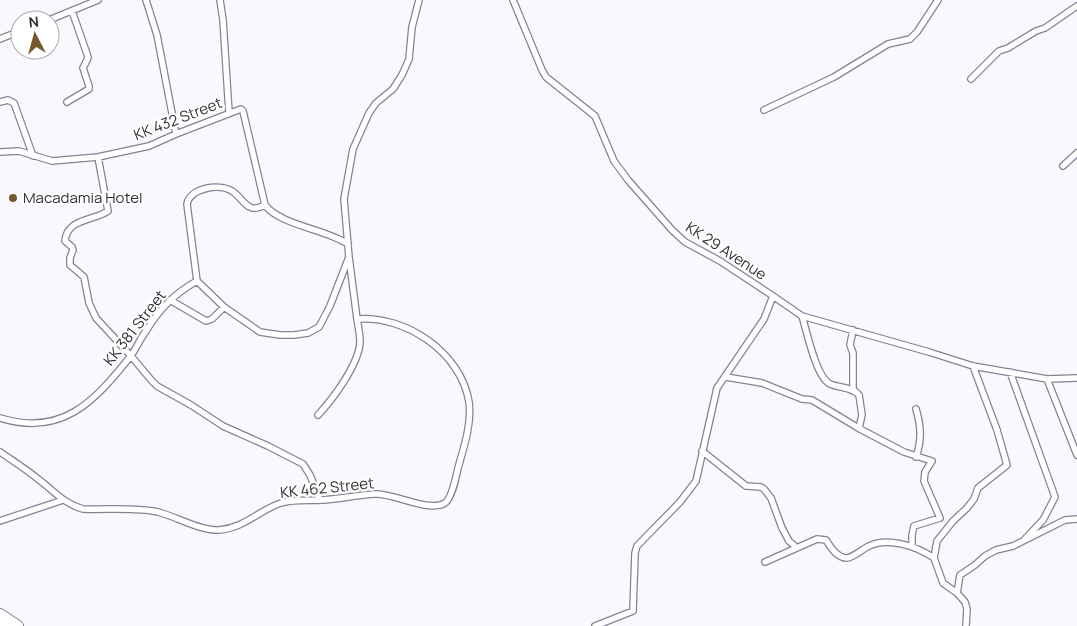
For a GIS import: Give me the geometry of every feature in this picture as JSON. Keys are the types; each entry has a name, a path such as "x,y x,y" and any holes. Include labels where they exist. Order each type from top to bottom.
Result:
{"highway":[{"path":"0,614 18,626"},
{"path":"0,623 4,626"}],"street":[{"path":"60,15 98,0"},
{"path":"146,0 157,35 176,134"},
{"path":"220,0 229,113"},
{"path":"318,415 340,386 356,356 360,342 344,199 352,149 369,113 376,103 393,89 402,75 409,59 412,26 418,0"},
{"name":"KK 29 Avenue","path":"513,0 546,77 595,116 614,162 663,220 685,242 720,260 773,296 764,319 715,395 698,474 693,485 680,502 637,546 635,553 633,610 595,626"},
{"path":"764,110 834,77 888,44 910,39 917,32 938,0"},
{"path":"971,78 999,51 1045,28 1077,6"},
{"path":"67,102 89,89 83,67 88,58 72,10"},
{"path":"0,102 8,100 16,105 33,156"},
{"name":"KK 432 Street","path":"0,152 19,151 52,161 98,157 149,146 241,109 265,205"},
{"path":"1064,166 1077,153"},
{"path":"98,157 108,211 77,223 67,233 65,241 74,250 70,258 70,265 84,277 91,311 158,386 192,405 223,426 303,464 310,475 320,500"},
{"path":"348,244 338,238 282,218 269,210 265,205 255,208 249,207 232,191 209,188 193,194 189,198 188,215 197,281 224,307 254,329 266,334 294,335 319,327 350,257"},
{"name":"KK 381 Street","path":"0,418 23,424 39,424 50,423 72,413 92,399 131,356 147,328 170,300 184,288 197,281"},
{"path":"773,296 802,316 973,366 1047,379 1077,378"},
{"path":"170,300 206,320 212,319 224,307"},
{"path":"802,316 821,375 829,384 853,390 859,395 862,415 860,428"},
{"name":"KK 462 Street","path":"0,452 37,477 63,500 83,509 147,510 215,530 236,527 283,502 379,494 426,505 444,503 450,496 463,451 468,423 469,402 462,380 456,369 441,351 413,332 384,320 357,319"},
{"path":"853,330 850,345 853,353 853,390"},
{"path":"966,626 967,609 965,602 941,580 934,558 937,541 974,499 978,488 1007,465 973,366"},
{"path":"1010,372 1055,497 1050,510 1025,540"},
{"path":"726,377 762,383 802,399 812,400 904,452 932,461 924,480 940,518 914,526 912,547"},
{"path":"1047,379 1077,455"},
{"path":"916,409 920,421 921,437 916,457"},
{"path":"702,451 746,486 764,489 771,498 782,528 797,548"},
{"path":"0,521 63,500"},
{"path":"957,593 960,575 990,554 1013,546 1060,522 1077,518"},
{"path":"765,562 817,539 824,539 836,553 845,558 876,543 891,542 912,547 934,558"}],"place":[{"name":"Macadamia Hotel","path":"13,198"}]}
